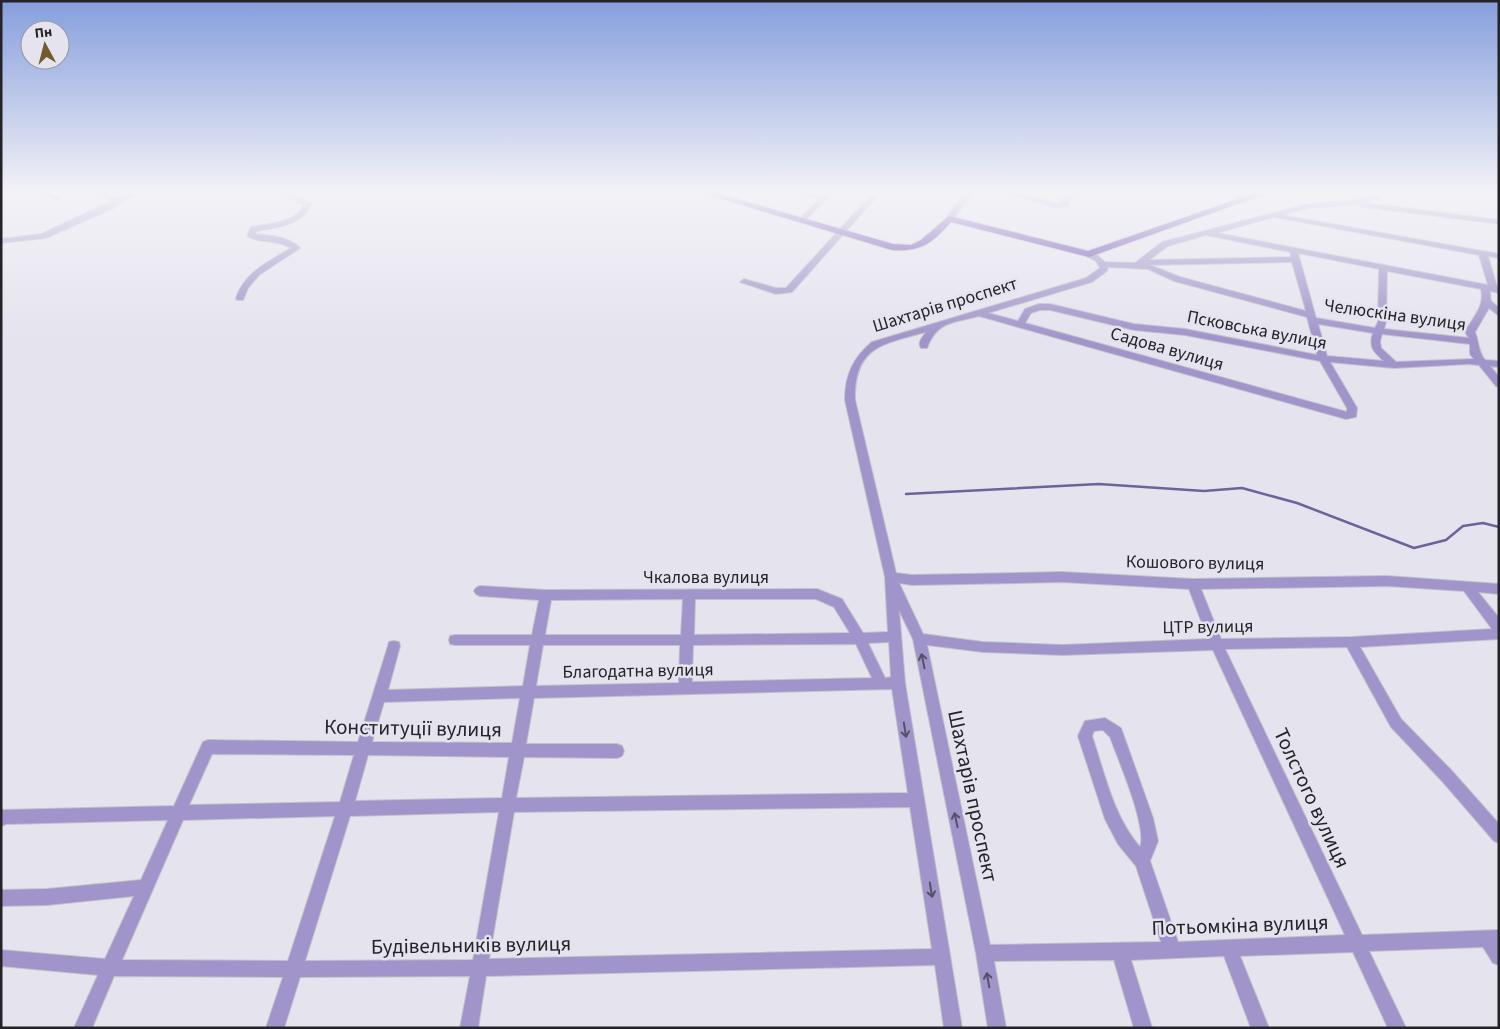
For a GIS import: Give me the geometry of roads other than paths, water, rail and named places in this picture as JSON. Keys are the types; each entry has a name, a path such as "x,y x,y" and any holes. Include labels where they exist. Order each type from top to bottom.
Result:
{"main road":[{"path":"871,241 892,247 913,248 927,241"},
{"path":"1030,241 1097,259 1119,241"}],"street":[{"path":"240,298 244,288 256,273 296,248 287,241"},
{"path":"744,282 776,292 789,290 832,241"},
{"path":"1137,264 1165,244 1176,241"},
{"path":"1237,241 1295,256 1384,269 1492,289"},
{"path":"1415,241 1499,256"},
{"path":"1483,253 1492,289 1470,332 1475,342 1475,354 1499,384"},
{"path":"1097,259 1124,266 1155,261 1295,256"},
{"path":"1295,256 1322,360"},
{"name":"Шахтарів проспект","path":"997,1028 984,952 918,640 891,577 850,400 851,378 859,358 874,344 1089,280 1104,269 1097,259"},
{"name":"Челюскіна вулиця","path":"1137,264 1150,267 1177,279 1310,318 1379,332 1440,336 1475,342"},
{"path":"1384,269 1382,322 1375,341 1376,349 1394,365"},
{"name":"Челюскіна вулиця","path":"1487,302 1499,312"},
{"name":"Псковська вулиця","path":"1020,325 1028,311 1039,307 1050,307 1134,327 1185,332 1322,360 1394,365 1468,361 1499,364"},
{"name":"Садова вулиця","path":"980,313 1346,416 1352,415 1352,408 1322,360"},
{"path":"924,346 924,341 935,326"},
{"name":"Шахтарів проспект","path":"891,577 893,637 898,683 953,1028"},
{"name":"Кошового вулиця","path":"891,577 912,580 1062,577 1193,584 1388,580 1468,588 1499,589"},
{"name":"Толстого вулиця","path":"1193,584 1218,645 1396,1028"},
{"path":"1468,588 1499,628"},
{"name":"Чкалова вулиця","path":"480,591 546,596 817,594 838,603 860,639 881,684"},
{"path":"685,689 689,595"},
{"path":"469,1028 507,805 546,596"},
{"name":"ЦТР вулиця","path":"918,640 983,647 1062,650 1351,642 1499,634"},
{"path":"455,640 860,639 893,637"},
{"path":"1351,642 1396,723 1447,776 1499,836"},
{"path":"276,1028 394,646"},
{"name":"Благодатна вулиця","path":"378,696 898,683"},
{"path":"1142,861 1150,841 1146,818 1116,733 1105,724 1090,725 1085,736 1112,819 1123,839 1142,861 1172,949"},
{"name":"Конституції вулиця","path":"179,813 208,747 617,751"},
{"path":"2,818 507,805 916,800"},
{"path":"83,1028 179,813"},
{"path":"1,898 47,897 145,887"},
{"path":"1493,939 1499,958"},
{"name":"Потьомкіна вулиця","path":"984,952 1120,952 1493,939"},
{"path":"1229,948 1260,1028"},
{"path":"1120,952 1143,1028"},
{"name":"Будівельників вулиця","path":"1,958 109,968 294,969 479,968 942,958"}],"waterway":[{"path":"906,494 1099,484 1204,491 1242,488 1297,503 1414,548 1446,540 1463,526 1483,523 1499,527"}]}
